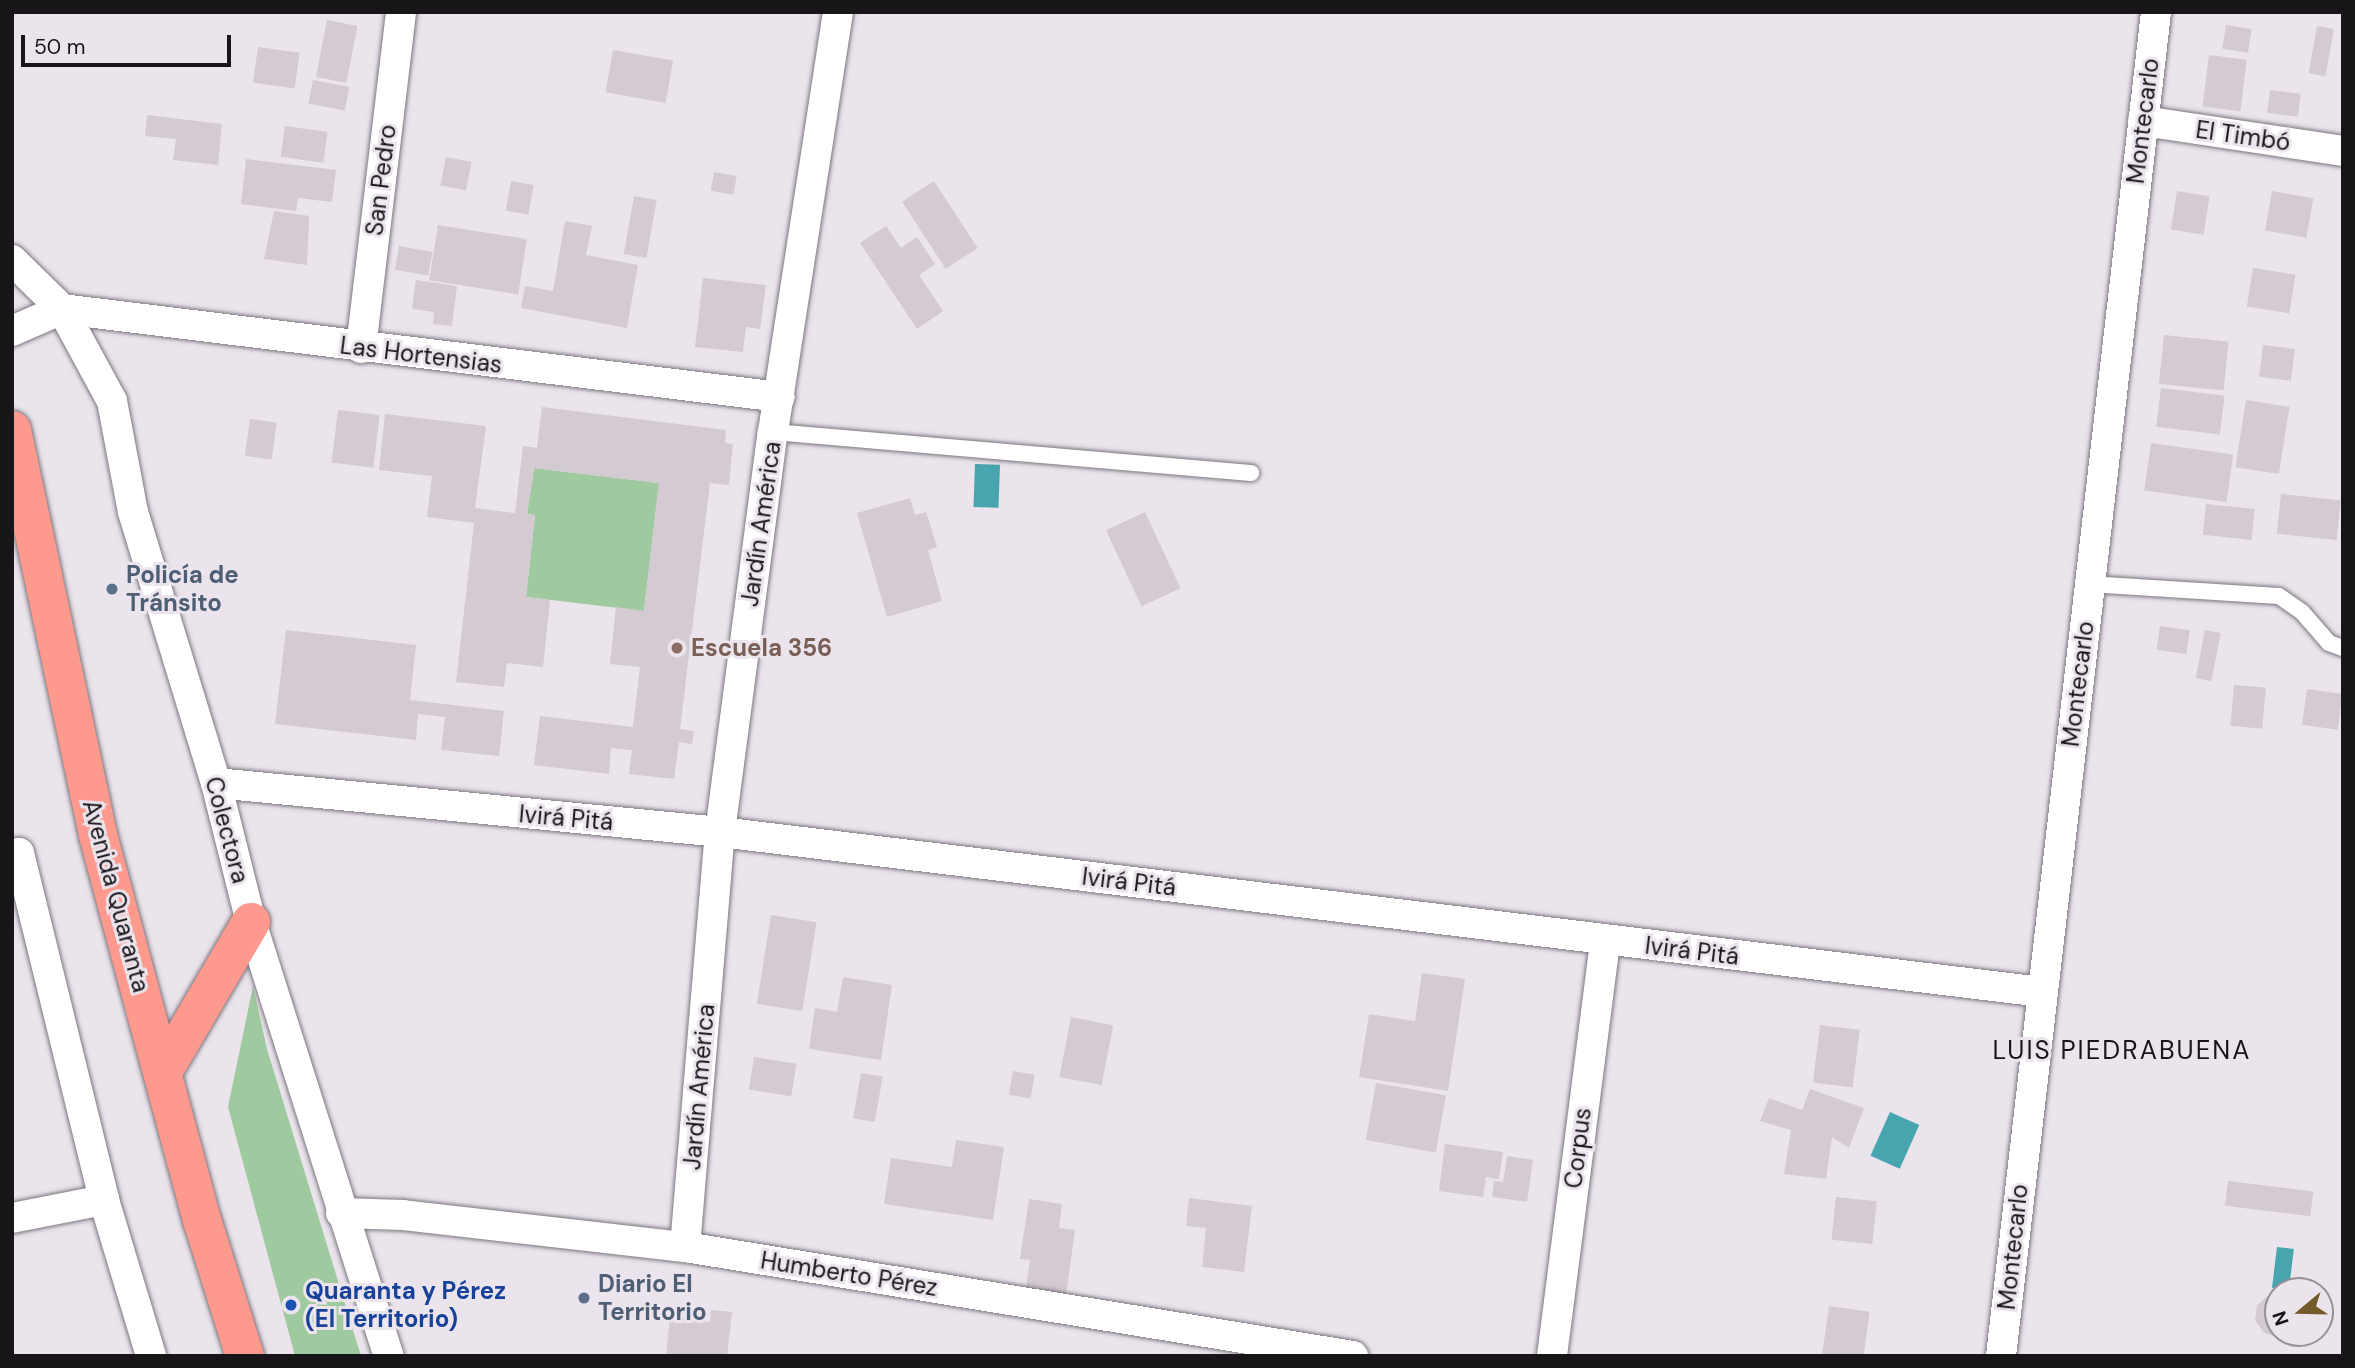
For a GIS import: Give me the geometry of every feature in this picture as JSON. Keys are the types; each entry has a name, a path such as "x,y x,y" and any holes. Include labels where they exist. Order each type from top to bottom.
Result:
{"highway":[{"name":"Avenida Quaranta","path":"12,430 98,835 203,1223 245,1356"},
{"path":"163,1072 251,922"}],"street":[{"name":"San Pedro","path":"361,348 401,12"},
{"name":"Jardín América","path":"685,1247 720,832 773,432 838,12"},
{"name":"Montecarlo","path":"2001,1356 2156,12"},
{"name":"El Timbó","path":"2143,121 2343,150"},
{"path":"12,260 62,309 12,331"},
{"name":"Las Hortensias","path":"62,309 361,348 780,397"},
{"name":"Colectora","path":"62,309 112,401 133,512 216,783 251,922 341,1213 389,1356"},
{"name":"Ivirá Pitá","path":"216,783 720,832 2042,992"},
{"path":"16,853 104,1200 151,1356"},
{"name":"Corpus","path":"1552,1356 1605,941"},
{"path":"12,1218 104,1200"},
{"name":"Humberto Pérez","path":"341,1213 402,1215 685,1247 1353,1356"}],"lane":[{"path":"773,432 1251,473"},
{"path":"2090,584 2279,596 2302,612 2329,643 2343,648"}],"green space":[{"path":"534,468 659,483 644,611 526,597 535,515 527,514"},
{"path":"253,986 267,1049 361,1356 295,1356 228,1107"}],"water":[{"path":"975,464 1000,465 998,508 973,507"},
{"path":"1890,1112 1919,1125 1900,1169 1870,1156"},
{"path":"2277,1247 2294,1249 2290,1277 2273,1277"}],"building":[{"path":"327,20 357,26 346,83 316,77"},
{"path":"2226,25 2252,29 2248,53 2222,49"},
{"path":"2317,26 2334,29 2325,76 2309,73"},
{"path":"258,47 300,53 295,88 253,83"},
{"path":"613,50 673,61 666,103 606,92"},
{"path":"2209,55 2247,60 2240,111 2203,107"},
{"path":"313,80 349,87 345,111 308,104"},
{"path":"2270,90 2301,94 2298,117 2267,113"},
{"path":"147,115 222,124 218,165 173,160 176,139 145,136"},
{"path":"285,126 328,132 323,163 281,157"},
{"path":"446,157 472,162 466,190 440,185"},
{"path":"246,159 336,170 332,202 298,198 296,211 241,204"},
{"path":"714,172 737,176 733,195 711,191"},
{"path":"511,181 534,185 528,215 506,211"},
{"path":"934,181 978,248 946,269 902,202"},
{"path":"2177,191 2210,196 2203,235 2171,230"},
{"path":"2272,191 2313,198 2306,238 2265,230"},
{"path":"634,196 657,200 646,258 624,254"},
{"path":"274,211 309,216 307,265 264,259"},
{"path":"565,221 592,226 586,255 638,265 627,328 521,308 525,286 553,291"},
{"path":"438,225 527,239 518,294 429,280"},
{"path":"886,226 901,248 917,237 935,264 919,275 943,311 917,329 860,243"},
{"path":"399,246 432,252 428,276 395,270"},
{"path":"2253,268 2295,275 2289,313 2247,307"},
{"path":"703,278 766,285 760,329 746,327 743,352 695,347"},
{"path":"416,280 457,286 452,326 433,324 434,312 412,309"},
{"path":"2164,335 2229,342 2224,391 2159,384"},
{"path":"2263,345 2295,349 2291,381 2259,377"},
{"path":"2161,388 2225,396 2220,435 2156,427"},
{"path":"2246,400 2289,407 2279,474 2235,467"},
{"path":"542,407 726,430 725,443 733,444 729,485 710,483 680,729 694,731 692,744 679,742 674,779 629,774 632,750 611,748 609,774 534,765 540,716 633,727 640,667 610,664 616,607 644,611 659,483 534,468 527,514 535,515 526,597 550,600 543,667 507,663 504,687 456,682 474,523 427,517 432,476 379,470 385,414 486,426 475,508 515,513 523,446 537,448"},
{"path":"338,410 380,415 373,468 332,463"},
{"path":"250,419 277,423 272,459 245,456"},
{"path":"2151,443 2233,455 2227,502 2144,491"},
{"path":"2281,494 2341,500 2336,540 2277,534"},
{"path":"910,498 915,515 926,512 937,547 928,550 942,601 887,617 857,513"},
{"path":"2206,504 2255,509 2251,540 2203,535"},
{"path":"1145,512 1180,588 1142,606 1106,530"},
{"path":"2160,626 2190,630 2186,654 2157,650"},
{"path":"286,630 416,645 410,700 504,711 499,756 441,750 445,717 418,714 416,740 275,724"},
{"path":"2205,630 2221,633 2211,681 2196,678"},
{"path":"2234,685 2266,688 2262,729 2230,726"},
{"path":"2307,689 2343,694 2338,730 2302,725"},
{"path":"771,915 816,922 802,1011 757,1004"},
{"path":"1422,973 1465,979 1448,1091 1359,1077 1369,1014 1415,1021"},
{"path":"843,977 892,985 881,1060 809,1049 815,1008 837,1012"},
{"path":"1071,1017 1113,1025 1102,1085 1059,1077"},
{"path":"1820,1025 1860,1030 1853,1087 1813,1083"},
{"path":"754,1057 796,1064 791,1096 749,1090"},
{"path":"1013,1071 1035,1075 1030,1098 1009,1095"},
{"path":"861,1073 883,1077 875,1122 853,1118"},
{"path":"1376,1083 1446,1095 1436,1152 1366,1140"},
{"path":"1810,1089 1864,1108 1849,1148 1832,1137 1826,1179 1784,1174 1791,1130 1760,1121 1769,1098 1802,1110"},
{"path":"956,1140 1004,1147 993,1220 884,1204 891,1158 952,1167"},
{"path":"1445,1144 1503,1152 1499,1179 1486,1177 1483,1197 1439,1191"},
{"path":"1507,1156 1533,1160 1527,1202 1492,1197 1494,1181 1503,1182"},
{"path":"2228,1181 2313,1191 2310,1216 2225,1206"},
{"path":"1836,1197 1877,1201 1872,1244 1832,1240"},
{"path":"1189,1198 1252,1206 1244,1272 1202,1267 1206,1228 1186,1226"},
{"path":"1029,1199 1062,1204 1059,1228 1075,1230 1066,1295 1026,1289 1030,1260 1020,1259"},
{"path":"2264,1299 2264,1333 2255,1320 2257,1305"},
{"path":"1829,1306 1870,1312 1863,1356 1822,1356"},
{"path":"711,1310 732,1312 727,1356 666,1356 670,1317 710,1322"}],"place":[{"name":"Policía de Tránsito","path":"112,589"},
{"name":"Escuela 356","path":"677,648"},
{"name":"Diario El Territorio","path":"584,1298"},
{"name":"Quaranta y Pérez (El Territorio)","path":"291,1305"}],"district":[{"name":"LUIS PIEDRABUENA","path":"2122,1051"}]}
